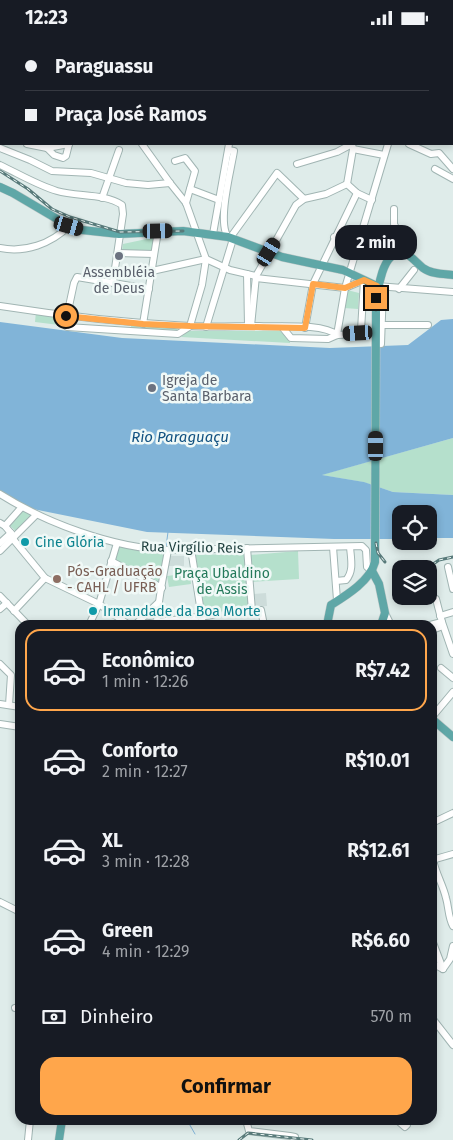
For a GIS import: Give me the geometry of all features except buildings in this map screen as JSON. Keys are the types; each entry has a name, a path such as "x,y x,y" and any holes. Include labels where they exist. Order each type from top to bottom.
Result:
{"main road":[{"path":"0,187 69,226 82,230 119,234 158,231 212,234 231,238 269,252 350,273 380,287"},
{"path":"329,620 334,603 356,587 372,571 375,562 376,310 388,259 394,255 403,254 410,256 429,271 453,275"},
{"path":"372,571 379,584 385,613 383,620"},
{"path":"437,723 453,737"},
{"path":"59,1140 61,1125"}],"street":[{"path":"32,145 47,148 64,145"},
{"path":"47,148 54,155 63,158 66,156 69,145"},
{"path":"143,145 186,203 206,259 202,285 190,326 178,334 67,327 65,325 77,277 149,289"},
{"path":"337,335 345,288 388,145"},
{"path":"411,145 431,154 439,153 453,169"},
{"path":"297,164 352,146 384,155"},
{"path":"347,184 352,146"},
{"path":"212,234 234,151 229,147"},
{"path":"0,148 52,171 91,173 110,180 148,185 170,183"},
{"path":"102,198 110,180 118,149"},
{"path":"175,161 185,158 195,174 186,203"},
{"path":"0,165 35,183 59,192 102,198 122,205 123,214 113,282"},
{"path":"435,169 453,179"},
{"path":"206,327 225,267 231,238 278,173 304,199"},
{"path":"347,184 357,193 372,200"},
{"path":"250,308 256,277 296,205 304,199 326,194 347,184"},
{"path":"190,189 221,204"},
{"path":"305,328 313,284 334,237 357,193"},
{"path":"221,204 224,229 231,238"},
{"path":"394,209 394,224 397,230 404,233 403,254"},
{"path":"0,248 13,250 27,249 61,234 69,226"},
{"path":"387,229 384,252 388,259"},
{"path":"143,324 158,231"},
{"path":"334,237 353,243"},
{"path":"118,253 154,254"},
{"path":"152,271 206,259 256,277 345,288 364,280 361,330 358,333 337,335 328,339 291,338 282,327"},
{"path":"399,289 414,270"},
{"path":"248,274 250,326"},
{"path":"381,344 380,287 453,293"},
{"path":"0,306 66,316 143,324 327,329 337,335"},
{"path":"126,330 127,322"},
{"path":"382,325 428,325"},
{"name":"Rua Virgílio Reis","path":"0,494 21,508 36,515 117,543 149,549 168,550 364,547 366,550 367,567 372,571"},
{"path":"21,508 3,525 45,578 99,604 125,620"},
{"path":"0,551 12,536 36,515"},
{"path":"0,543 12,536"},
{"path":"91,620 99,604 117,543"},
{"path":"333,547 336,581 334,603"},
{"path":"336,581 346,581 350,575 352,567 350,547"},
{"path":"191,549 202,620"},
{"path":"247,549 252,611"},
{"path":"157,620 158,603 168,550"},
{"path":"111,561 162,588"},
{"path":"448,567 453,589"},
{"path":"14,611 45,578"},
{"path":"0,596 23,620"},
{"path":"0,609 7,603"},
{"path":"139,620 158,603"},
{"path":"437,603 453,654"},
{"path":"261,610 263,620"},
{"path":"437,626 453,612"},
{"path":"385,613 388,620"},
{"path":"180,620 213,615"},
{"path":"437,623 442,621"},
{"path":"0,664 11,675 9,705"},
{"path":"441,668 453,678"},
{"path":"437,712 453,692"},
{"path":"0,704 15,706"},
{"path":"0,724 15,726"},
{"path":"437,821 453,813"},
{"path":"437,859 453,854"},
{"path":"437,876 447,900 448,915 453,926"},
{"path":"0,902 15,910"},
{"path":"443,969 450,959 453,946"},
{"path":"437,953 443,969"},
{"path":"437,966 443,969"},
{"path":"437,1024 453,1045"},
{"path":"28,1140 30,1125"},
{"path":"247,1125 249,1131 295,1137 294,1140"}],"shaded area":[{"path":"169,556 184,556 184,566 169,566"},
{"path":"266,593 267,606 254,607 253,594"}],"green space":[{"path":"156,237 153,253 122,251 123,244"},
{"path":"347,290 359,293 358,309 344,308"},
{"path":"36,312 60,315 59,325 35,322"},
{"path":"131,325 178,327 177,331 131,328"},
{"path":"188,331 280,331 290,343 181,337"},
{"path":"453,438 453,495 393,492 363,482 321,475"},
{"path":"25,507 38,514 19,534 9,525"},
{"path":"119,546 165,555 158,584 115,560"},
{"path":"298,551 299,579 252,582 250,555"},
{"name":"Praça Ubaldino de Assis","path":"247,554 251,608 201,614 192,555"},
{"path":"190,573 191,584 169,587 167,576"}],"water":[{"name":"Rio Paraguaçu","path":"453,319 453,438 322,475 364,482 393,492 453,495 453,538 437,538 437,505 392,505 392,539 334,539 147,532 28,508 0,490 0,322 122,338 330,348 408,345 441,320"}],"waterway":[{"path":"166,547 168,532"},
{"path":"190,1125 195,1134"}],"railway":[{"path":"0,171 28,189 52,209 70,217 120,232 183,231"},
{"path":"364,280 374,297 376,310"},
{"path":"376,543 378,553 385,562"},
{"path":"437,561 453,557"},
{"path":"239,1140 248,1133 312,1140"}],"place":[{"name":"Assembléia de Deus","path":"119,256"},
{"name":"Igreja de Santa Barbara","path":"152,388"},
{"name":"Cine Glória","path":"25,542"},
{"name":"Pós-Graduação - CAHL / UFRB","path":"57,579"},
{"name":"Irmandade da Boa Morte","path":"93,611"}],"route":[{"path":"66,316 143,324 305,328 313,284 345,288 364,280 377,286 376,298"}]}
